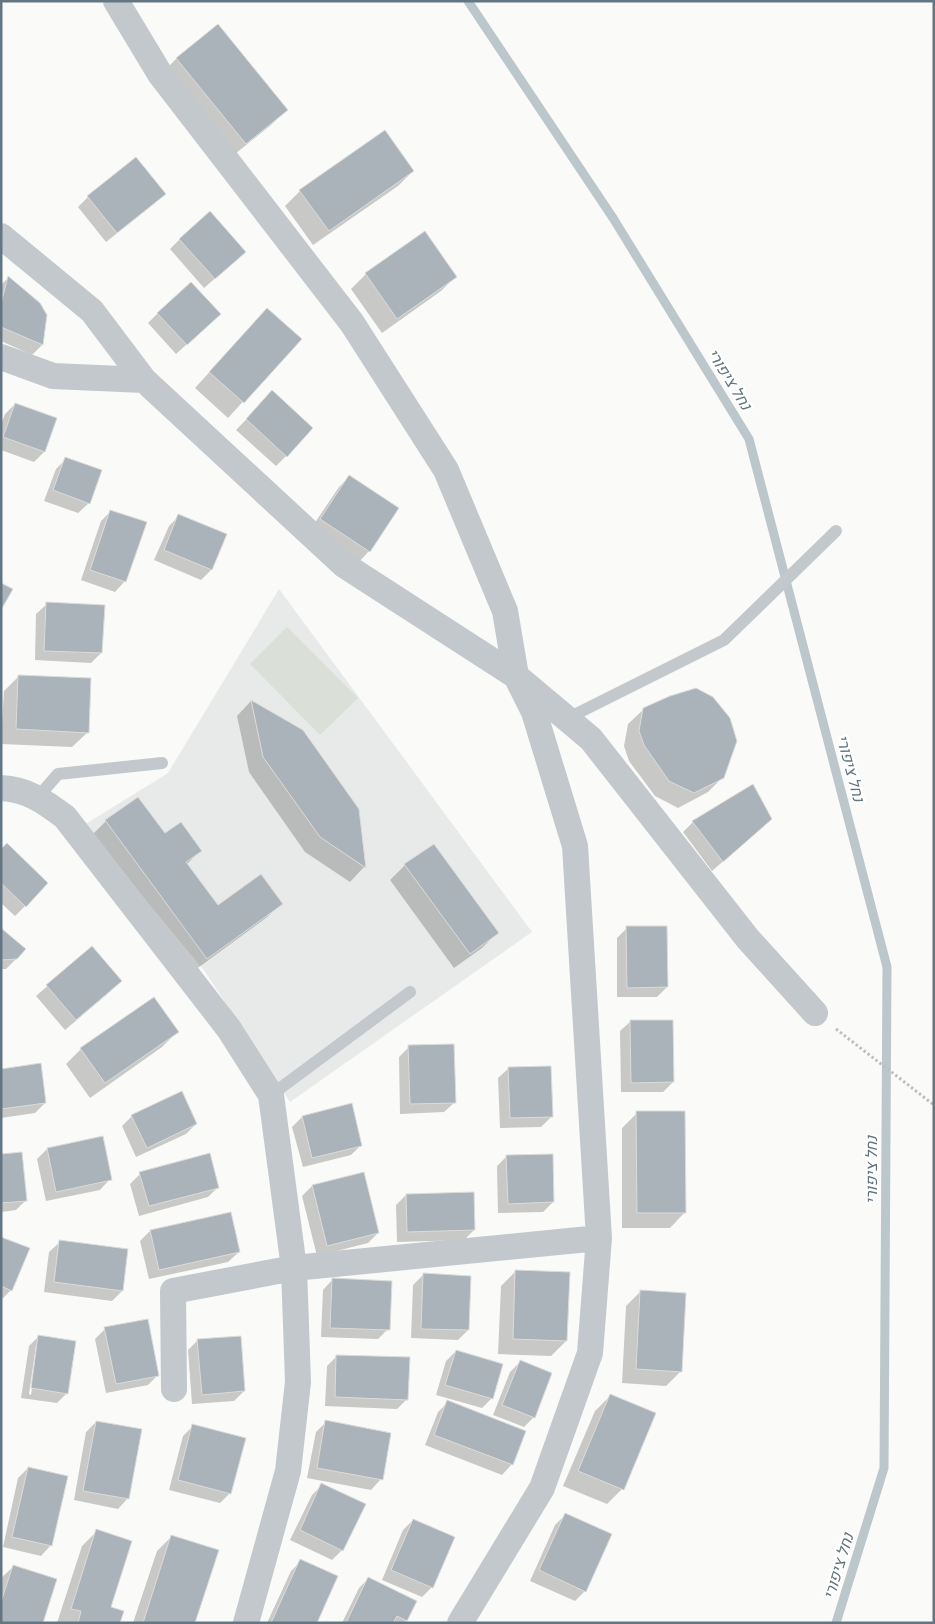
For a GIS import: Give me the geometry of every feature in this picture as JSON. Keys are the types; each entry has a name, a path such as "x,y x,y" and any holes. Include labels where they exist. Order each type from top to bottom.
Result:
{"street":[{"path":"116,1 160,74 352,323 446,470 505,611 516,676 534,712 575,846 599,1238 590,1353 542,1488 460,1623"},
{"path":"1,236 92,311 144,380 344,566 516,676 591,739 748,939 815,1013"},
{"path":"1,358 53,376 144,380"},
{"path":"1,788 12,788 38,797 65,817 229,1029 272,1095 294,1268 298,1382 288,1471 246,1623"},
{"path":"174,1389 173,1291 294,1268 599,1238"}],"lane":[{"path":"566,719 724,640 836,532"},
{"path":"38,797 58,774 162,763"},
{"path":"272,1095 410,992"}],"path":[{"path":"815,1013 934,1104"}],"shaded area":[{"path":"279,589 532,932 290,1102 206,973 84,825 168,773"},
{"path":"287,627 358,698 320,735 250,664"}],"building":[{"path":"218,24 288,110 246,144 176,58"},
{"path":"385,130 414,171 329,231 299,190"},
{"path":"136,157 166,194 117,233 87,196"},
{"path":"210,211 246,252 215,279 179,239"},
{"path":"425,231 457,277 397,319 365,273"},
{"path":"8,276 40,303 47,315 43,345 1,327 1,304"},
{"path":"191,282 221,314 187,345 157,313"},
{"path":"267,308 302,339 244,403 209,372"},
{"path":"272,390 313,428 287,457 246,419"},
{"path":"15,403 57,418 45,452 3,437"},
{"path":"65,457 102,470 90,504 53,490"},
{"path":"349,475 399,508 370,552 320,519"},
{"path":"110,510 147,522 126,582 90,570"},
{"path":"178,514 227,534 212,570 164,550"},
{"path":"1,583 13,589 1,610"},
{"path":"46,602 105,605 102,653 44,651"},
{"path":"18,675 91,678 89,733 16,729"},
{"path":"696,688 713,697 730,718 737,741 724,778 694,793 669,781 644,745 639,731 643,708 670,696"},
{"path":"251,700 303,730 359,809 366,868 320,837 263,757"},
{"path":"753,784 772,819 723,862 692,821"},
{"path":"138,797 165,833 181,822 202,851 186,862 218,905 261,874 283,904 207,959 105,820"},
{"path":"7,843 48,883 26,907 1,883 1,849"},
{"path":"434,844 499,933 470,954 404,864"},
{"path":"626,926 667,926 668,987 627,988"},
{"path":"1,928 26,949 17,959 1,960"},
{"path":"92,946 122,981 76,1020 46,985"},
{"path":"154,997 179,1032 105,1083 80,1048"},
{"path":"630,1020 673,1020 674,1082 631,1083"},
{"path":"454,1044 456,1103 410,1104 408,1045"},
{"path":"41,1063 46,1103 1,1109 1,1069"},
{"path":"551,1066 553,1117 510,1118 508,1067"},
{"path":"182,1091 197,1124 147,1148 131,1115"},
{"path":"352,1103 362,1146 312,1158 302,1116"},
{"path":"636,1111 685,1111 686,1213 637,1213"},
{"path":"103,1136 112,1180 56,1192 47,1148"},
{"path":"22,1152 27,1201 1,1203 1,1154"},
{"path":"210,1153 219,1188 149,1206 139,1172"},
{"path":"553,1154 554,1202 508,1204 506,1155"},
{"path":"364,1172 379,1233 327,1246 312,1185"},
{"path":"474,1192 475,1230 407,1232 406,1194"},
{"path":"231,1212 240,1252 159,1270 150,1230"},
{"path":"1,1237 30,1248 12,1291 1,1286"},
{"path":"59,1240 128,1249 123,1291 54,1282"},
{"path":"515,1270 570,1272 567,1341 513,1339"},
{"path":"423,1273 471,1276 469,1330 421,1329"},
{"path":"332,1278 392,1281 390,1330 330,1328"},
{"path":"640,1290 686,1293 682,1372 636,1369"},
{"path":"148,1319 159,1376 116,1384 104,1327"},
{"path":"38,1335 76,1341 68,1394 31,1388"},
{"path":"241,1336 245,1391 202,1395 197,1339"},
{"path":"456,1350 503,1364 493,1399 445,1385"},
{"path":"336,1355 410,1357 408,1400 335,1397"},
{"path":"520,1360 552,1373 535,1418 502,1405"},
{"path":"610,1394 656,1413 624,1490 578,1471"},
{"path":"447,1400 526,1431 513,1465 434,1435"},
{"path":"325,1420 391,1433 383,1480 317,1468"},
{"path":"96,1421 142,1429 129,1499 83,1491"},
{"path":"192,1424 246,1438 231,1494 178,1480"},
{"path":"28,1467 68,1476 52,1546 12,1537"},
{"path":"321,1483 366,1504 343,1551 300,1530"},
{"path":"565,1513 612,1534 586,1592 539,1570"},
{"path":"413,1519 455,1537 433,1588 391,1570"},
{"path":"96,1529 132,1541 111,1607 124,1611 120,1623 78,1623 81,1611 71,1609"},
{"path":"171,1535 219,1550 195,1623 143,1623"},
{"path":"300,1559 338,1576 317,1623 271,1623"},
{"path":"13,1565 57,1579 43,1623 1,1623 1,1602"},
{"path":"368,1577 417,1601 407,1621 397,1616 393,1623 346,1623"}],"waterway":[{"name":"נחל ציפורי","path":"468,1 613,218 749,439 887,967 884,1468 836,1623"}]}
